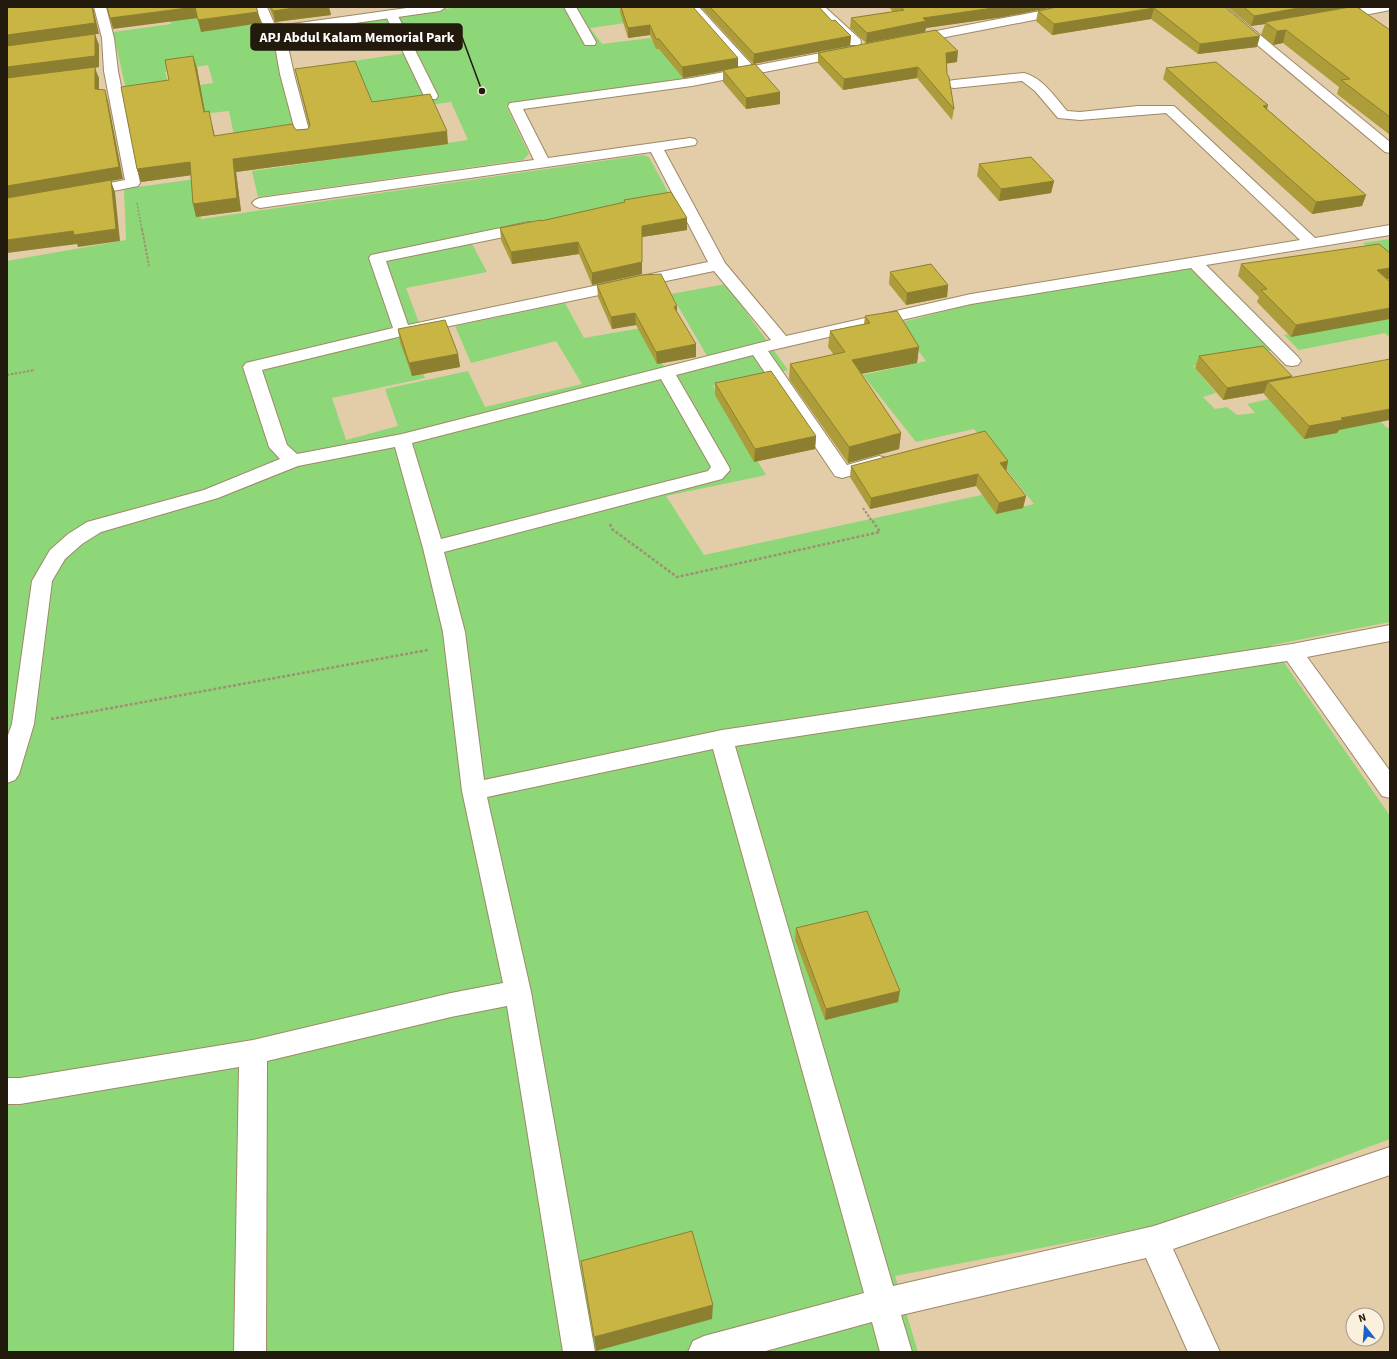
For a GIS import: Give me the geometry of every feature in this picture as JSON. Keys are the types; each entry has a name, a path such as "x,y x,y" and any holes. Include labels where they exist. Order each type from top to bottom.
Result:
{"street":[{"path":"70,194 133,183 111,71 108,38 100,7"},
{"path":"261,7 269,26 285,29 440,7"},
{"path":"570,7 590,42"},
{"path":"692,7 750,71"},
{"path":"543,163 515,106 692,82 863,49 818,7"},
{"path":"894,43 1080,7"},
{"path":"1218,7 1390,149"},
{"path":"1318,20 1388,7"},
{"path":"392,14 431,96"},
{"path":"278,28 287,74 304,138"},
{"path":"1248,32 1263,30"},
{"path":"93,40 108,38"},
{"path":"96,73 111,71"},
{"path":"954,84 1024,77 1029,79 1063,116 1169,109 1312,242"},
{"path":"260,203 690,142"},
{"path":"655,146 718,265 782,342"},
{"path":"402,331 376,258 544,224"},
{"path":"7,774 23,724 42,581 57,555 75,539 94,527 211,494 293,461 402,440 666,372 758,350 782,342 971,299 1390,230"},
{"path":"1196,262 1194,262 1292,361"},
{"path":"293,461 278,447 252,367 402,331 718,265"},
{"path":"758,350 842,472 894,457"},
{"path":"433,548 601,506 715,475 721,470 666,372"},
{"path":"402,440 433,548 454,632 474,791 518,992 579,1352"},
{"path":"474,791 722,739 1292,652 1390,633"},
{"path":"1292,652 1390,789"},
{"path":"722,739 896,1352"},
{"path":"7,1091 20,1091 253,1052 451,1005 518,992"},
{"path":"250,1352 253,1052"},
{"path":"704,1352 882,1304 1154,1241 1390,1161"},
{"path":"1154,1241 1204,1352"}],"path":[{"path":"133,183 150,266"},
{"path":"7,375 35,370"},
{"path":"601,506 612,529 677,577 880,532 863,508"},
{"path":"23,724 438,648 454,632"}],"green space":[{"path":"166,7 255,7 262,27 280,32 459,7 632,7 640,21 590,28 602,44 650,38 664,52 715,43 739,68 675,80 506,105 529,154 523,160 258,197 252,171 468,140 451,102 373,113 354,61 407,53 396,32 285,48 308,132 235,141 229,111 184,116 178,88 213,83 208,65 165,72 171,92 128,98 113,32 171,24"},
{"path":"643,155 649,157 669,194 471,242 487,272 406,288 423,333 409,339 425,378 332,398 346,440 398,426 385,389 468,371 485,407 582,384 556,341 471,363 455,326 565,303 584,338 641,328 664,366 707,356 671,294 726,284 788,370 713,386 766,475 666,496 704,555 986,494 999,513 1034,504 974,429 916,442 863,375 926,361 899,323 980,302 1191,265 1274,350 1193,366 1216,393 1203,397 1215,409 1227,407 1237,415 1255,413 1247,404 1269,399 1375,416 1387,428 1390,427 1390,622 1272,645 1390,816 1390,1139 1159,1225 895,1276 918,1352 7,1352 7,261 126,240 124,189 195,179 201,219"},
{"path":"1390,239 1390,268 1363,243"},
{"path":"1390,319 1390,338 1385,333 1299,350 1284,335 1337,324"}],"building":[{"path":"7,7 92,7 95,23 7,35"},
{"path":"107,7 195,7 110,18"},
{"path":"195,7 256,7 258,12 198,20"},
{"path":"271,7 301,7 273,11"},
{"path":"621,7 693,7 738,58 682,67 659,39 656,39 650,25 628,28"},
{"path":"710,7 819,7 832,21 835,20 851,36 754,54"},
{"path":"900,7 1000,7 923,18 926,21 867,33 851,18 904,10"},
{"path":"1057,7 1225,7 1260,36 1200,44 1154,8 1054,24 1038,11"},
{"path":"1244,7 1304,7 1254,16"},
{"path":"1357,7 1390,30 1390,117 1341,80 1350,79 1286,30 1277,31 1265,22"},
{"path":"936,30 958,51 946,53 947,74 949,77 954,109 918,67 844,79 818,53"},
{"path":"95,34 95,56 7,67 7,46"},
{"path":"193,56 204,112 209,111 214,136 292,124 296,130 308,129 310,125 295,69 355,61 372,102 430,94 447,131 233,159 237,198 193,204 190,162 137,169 121,87 169,80 165,60"},
{"path":"1216,62 1268,105 1263,106 1366,195 1316,202 1166,68"},
{"path":"755,64 780,92 746,98 723,70"},
{"path":"95,67 95,89 105,90 119,167 7,186 7,78"},
{"path":"1031,157 1054,181 1001,189 979,164"},
{"path":"111,180 116,229 74,235 73,231 7,240 7,198"},
{"path":"671,192 687,218 642,226 642,262 592,273 578,242 511,252 500,228 541,221 625,202 624,200"},
{"path":"1379,244 1390,253 1390,268 1377,270 1390,282 1390,308 1296,325 1261,290 1267,289 1241,264"},
{"path":"931,264 948,285 907,293 890,272"},
{"path":"661,274 677,306 674,307 696,344 656,352 635,313 611,317 597,285 642,275"},
{"path":"897,311 919,347 852,360 901,433 849,447 790,364 845,352 830,331 870,323 865,316"},
{"path":"445,320 458,354 409,363 398,329"},
{"path":"1263,346 1292,376 1227,388 1199,356"},
{"path":"1390,359 1390,409 1341,418 1343,420 1309,426 1268,382"},
{"path":"771,371 816,436 755,449 715,383"},
{"path":"985,431 1008,461 1000,463 1026,496 999,503 978,474 871,498 851,466"},
{"path":"867,911 900,991 826,1009 796,928"},
{"path":"692,1231 713,1305 594,1337 581,1261"}],"place":[{"name":"APJ Abdul Kalam Memorial Park","path":"482,91"}]}
